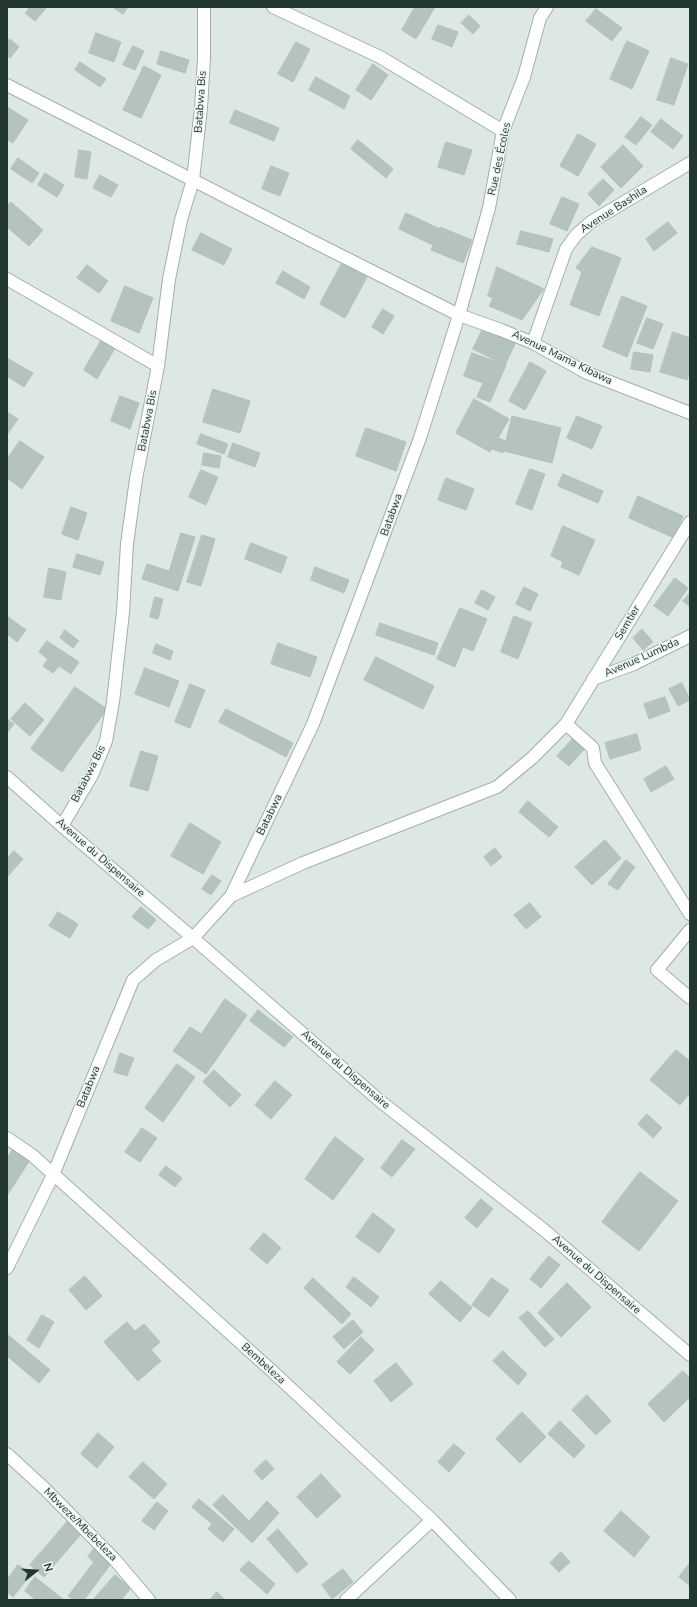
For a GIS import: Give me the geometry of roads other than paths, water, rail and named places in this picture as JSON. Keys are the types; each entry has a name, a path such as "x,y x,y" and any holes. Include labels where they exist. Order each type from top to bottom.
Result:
{"street":[{"name":"Batabwa Bis","path":"62,826 92,775 106,741 113,702 123,612 126,544 136,479 158,366 169,279 181,220 194,180 204,58 204,7"},
{"path":"273,7 380,57 503,131"},
{"name":"Rue des Écoles","path":"460,315 489,208 503,131 524,77 540,18 547,7"},
{"name":"Avenue Mama Kibawa","path":"7,85 460,315 533,343 587,373 690,413"},
{"name":"Avenue Bashila","path":"533,343 566,249 576,235 591,222 690,163"},
{"path":"7,279 158,366"},
{"name":"Batabwa","path":"7,1268 53,1175 133,980 156,960 193,938 231,896 313,724 420,438 460,315"},
{"name":"Semtier","path":"231,896 303,863 497,787 532,758 566,724 690,522"},
{"name":"Avenue Lumbda","path":"593,679 634,664 690,636"},
{"path":"566,724 593,748 595,764 690,914"},
{"name":"Avenue du Dispensaire","path":"7,777 380,1101 544,1230 690,1355"},
{"path":"690,930 658,970 690,998"},
{"name":"Bembeleza","path":"7,1138 32,1155 225,1329 432,1520 510,1600"},
{"name":"Mbweze/Mbebeleza","path":"7,1454 45,1489 116,1560 149,1600"},
{"path":"346,1600 432,1520"}]}
